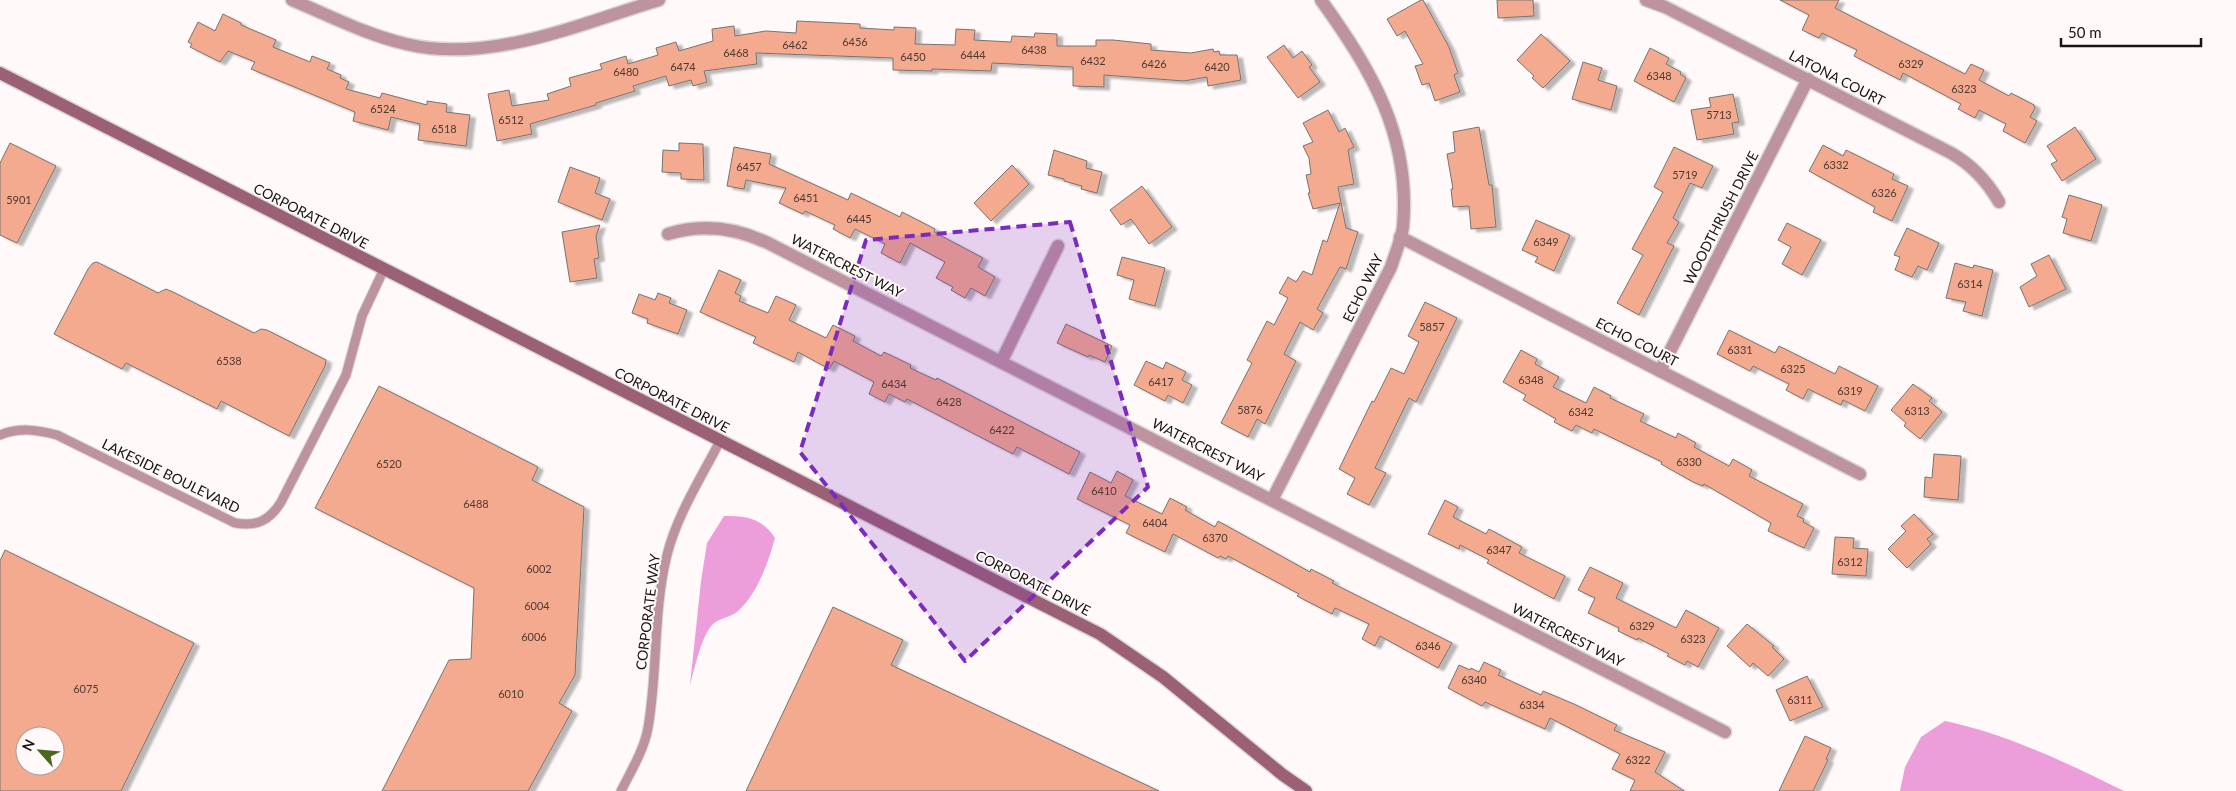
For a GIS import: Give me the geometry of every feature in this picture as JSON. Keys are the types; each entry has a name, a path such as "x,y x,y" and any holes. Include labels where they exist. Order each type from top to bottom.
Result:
{"street":[{"path":"292,0 384,38 413,46 454,50 482,49 510,44 659,0"},
{"name":"ECHO WAY","path":"1272,500 1391,267 1400,237 1404,206 1401,167 1388,115 1379,91 1362,59 1320,0"},
{"name":"LATONA COURT","path":"1646,0 1665,7 1957,156 1980,175 2000,202"},
{"name":"CORPORATE DRIVE","path":"0,74 1100,634 1162,677 1283,775 1306,791"},
{"name":"WOODTHRUSH DRIVE","path":"1660,371 1808,79"},
{"name":"WATERCREST WAY","path":"668,234 685,230 710,228 753,236 1725,732"},
{"name":"ECHO COURT","path":"1400,237 1860,474"},
{"path":"1001,362 1058,246"}],"lane":[{"name":"LAKESIDE BOULEVARD","path":"0,435 30,430 57,435 235,524 253,524 264,521 273,514 281,502 346,374 362,316 384,269"},
{"name":"CORPORATE WAY","path":"621,791 644,743 651,714 661,587 668,550 675,528 720,441"}],"highlighted area":[{"path":"1070,222 1148,487 965,661 800,452 866,240"}],"shaded area":[{"path":"724,516 747,518 759,522 775,538 765,568 750,597 737,612 716,622 709,629 699,653 690,685 707,543"},
{"path":"1945,721 2014,741 2124,791 1900,791 1905,767 1921,737"}],"building":[{"path":"1423,0 1449,47 1458,73 1454,75 1460,92 1435,101 1429,83 1422,85 1415,66 1423,64 1405,31 1397,36 1387,19"},
{"path":"1497,0 1533,0 1534,16 1498,18"},
{"path":"1780,0 1839,0 1835,8 1965,74 1971,64 1984,70 1979,80 2009,96 2011,93 2034,105 2035,108 2030,117 2037,121 2025,143 2003,131 2006,124 1979,110 1975,118 1958,109 1961,104 1903,73 1900,80 1854,56 1857,50 1822,33 1819,38 1802,30 1809,15"},
{"path":"223,14 241,23 241,25 276,40 273,47 310,62 312,56 330,63 327,69 341,75 340,78 349,82 346,89 380,98 382,93 427,105 427,101 447,104 446,112 470,115 466,146 418,140 420,124 391,117 388,130 353,121 355,112 251,69 255,62 228,51 220,62 190,47 192,44 188,42 198,22 215,31"},
{"path":"797,21 860,24 860,28 894,30 894,27 916,28 915,44 955,45 956,29 975,30 974,40 1011,42 1012,36 1034,37 1035,33 1057,34 1057,46 1096,46 1096,40 1113,40 1151,44 1151,50 1191,53 1213,49 1214,52 1219,51 1220,55 1237,55 1241,80 1208,86 1207,77 1184,81 1104,75 1104,87 1073,86 1073,67 992,63 991,71 893,70 893,58 756,53 757,64 704,71 707,82 693,86 691,80 669,86 666,76 633,86 635,91 596,103 596,105 530,124 532,134 497,141 488,94 509,90 512,106 549,100 547,94 571,86 569,78 602,69 600,64 626,56 628,64 658,55 656,48 676,42 679,51 713,41 712,29 734,26 735,36 766,31 796,33"},
{"path":"1541,34 1570,61 1543,88 1532,78 1534,76 1517,60"},
{"path":"1284,45 1293,58 1302,51 1312,65 1309,67 1320,82 1298,98 1267,57"},
{"path":"1650,48 1669,58 1666,64 1681,72 1680,74 1686,78 1674,102 1634,81"},
{"path":"1583,62 1602,68 1598,80 1617,86 1611,110 1572,99"},
{"path":"1733,94 1739,122 1732,123 1734,134 1697,140 1691,110 1711,107 1709,98"},
{"path":"1328,110 1339,132 1345,128 1354,147 1348,150 1354,184 1338,187 1346,228 1358,232 1346,269 1340,267 1317,309 1323,313 1313,330 1300,322 1284,354 1296,361 1265,424 1257,419 1248,437 1221,423 1252,363 1247,360 1267,321 1274,325 1288,298 1279,293 1288,277 1296,282 1303,271 1312,275 1323,240 1327,242 1340,203 1313,209 1308,193 1310,193 1306,175 1311,174 1309,158 1303,146 1313,142 1303,123"},
{"path":"1479,127 1489,185 1492,185 1496,227 1471,229 1469,206 1453,207 1451,189 1453,189 1447,154 1455,152 1453,132"},
{"path":"2075,127 2096,159 2062,181 2051,164 2057,161 2047,146"},
{"path":"10,143 56,166 17,243 0,235 0,163"},
{"path":"679,143 703,144 704,180 681,179 681,173 662,172 663,150 679,151"},
{"path":"1823,145 1843,156 1846,150 1894,174 1892,179 1908,186 1892,221 1873,212 1875,207 1809,171"},
{"path":"734,147 771,154 769,164 848,200 851,193 900,217 902,212 935,229 934,232 983,258 978,267 995,277 985,296 971,288 965,298 951,290 953,287 936,278 945,262 910,243 900,263 881,253 885,244 855,229 850,238 833,229 835,225 805,211 803,214 779,203 786,188 746,180 744,189 727,186"},
{"path":"1674,147 1713,166 1702,188 1690,183 1673,218 1679,222 1667,243 1674,246 1639,315 1617,303 1643,255 1632,249 1663,192 1654,187"},
{"path":"1054,150 1087,161 1086,168 1102,172 1097,193 1081,189 1082,186 1064,181 1064,179 1048,175"},
{"path":"1012,165 1029,184 991,221 974,203"},
{"path":"570,167 600,178 595,193 610,199 602,220 558,202"},
{"path":"1142,186 1172,227 1149,244 1131,219 1121,225 1110,210"},
{"path":"2069,195 2102,205 2091,241 2063,233 2067,219 2062,217"},
{"path":"1536,220 1570,235 1554,271 1535,262 1538,257 1522,250"},
{"path":"1787,223 1821,240 1802,275 1782,264 1791,247 1778,240"},
{"path":"600,225 596,236 599,258 594,259 597,278 570,282 562,232"},
{"path":"1907,228 1939,243 1927,270 1918,266 1912,277 1895,270 1900,257 1894,255"},
{"path":"2049,255 2066,289 2029,307 2020,287 2037,276 2031,264"},
{"path":"1122,257 1165,268 1155,306 1129,299 1134,280 1117,275"},
{"path":"97,262 158,293 166,289 254,333 261,329 267,330 326,360 325,366 289,436 221,401 217,409 126,363 122,369 54,334 88,269 93,263"},
{"path":"1955,263 1973,268 1974,265 1993,270 1982,316 1963,311 1966,302 1946,298"},
{"path":"719,270 741,280 735,293 741,296 739,301 768,313 776,296 796,305 789,320 826,338 833,325 855,336 853,341 881,356 884,352 911,365 910,368 936,380 937,378 1080,452 1069,474 1017,447 1013,454 907,399 905,402 889,394 885,402 869,394 874,382 834,361 829,369 798,352 794,362 753,343 756,337 700,312"},
{"path":"658,293 671,298 669,303 687,310 678,334 647,323 648,319 632,313 639,294 655,300"},
{"path":"1425,302 1457,318 1416,402 1409,398 1375,468 1386,473 1369,505 1347,494 1355,478 1339,469 1372,401 1374,402 1391,368 1404,374 1419,342 1408,336"},
{"path":"1066,324 1112,346 1105,362 1089,355 1088,357 1057,343"},
{"path":"1729,330 1775,353 1779,346 1835,374 1839,366 1878,386 1865,411 1843,400 1841,405 1808,389 1803,399 1786,390 1789,384 1753,366 1750,371 1717,354"},
{"path":"1521,350 1537,359 1535,364 1559,377 1553,387 1586,403 1594,387 1611,396 1610,398 1644,414 1640,421 1676,438 1678,433 1696,443 1694,447 1729,466 1733,459 1752,470 1749,476 1803,504 1797,516 1804,519 1803,522 1814,528 1804,548 1768,531 1771,523 1704,484 1703,486 1693,482 1661,464 1662,462 1594,429 1592,433 1576,425 1572,431 1554,422 1556,419 1523,400 1526,395 1503,382"},
{"path":"1146,361 1163,369 1166,362 1186,372 1182,380 1192,385 1183,403 1168,395 1165,401 1134,385"},
{"path":"1913,384 1932,398 1929,401 1942,412 1920,439 1904,426 1906,423 1891,410"},
{"path":"379,386 538,467 532,480 584,507 575,675 559,703 572,711 528,791 382,791 449,660 471,659 474,588 315,508"},
{"path":"1934,454 1961,456 1958,500 1924,497 1925,477 1932,478"},
{"path":"1117,471 1133,480 1125,496 1162,514 1170,498 1187,507 1185,510 1215,527 1218,521 1310,572 1311,569 1334,581 1332,583 1452,643 1438,668 1380,636 1375,646 1362,639 1369,624 1335,608 1332,614 1228,556 1226,559 1220,556 1218,558 1173,534 1165,552 1126,533 1130,525 1077,499 1090,472 1111,483"},
{"path":"1445,500 1458,507 1453,517 1486,534 1489,529 1522,547 1519,553 1565,576 1554,599 1487,563 1489,560 1460,545 1459,549 1428,534"},
{"path":"1914,514 1933,534 1927,539 1931,544 1907,568 1888,549 1906,531 1901,526"},
{"path":"1835,537 1854,538 1853,548 1868,549 1866,576 1832,574"},
{"path":"5,550 194,643 121,791 0,791 0,561"},
{"path":"1590,567 1623,583 1616,598 1676,628 1686,610 1719,628 1698,667 1687,661 1685,665 1667,656 1669,654 1638,638 1637,640 1618,631 1619,628 1588,613 1595,598 1578,590"},
{"path":"833,607 903,640 891,665 1159,791 746,791"},
{"path":"1747,624 1774,646 1772,647 1784,659 1768,676 1753,663 1750,667 1727,646"},
{"path":"1484,662 1501,670 1498,675 1541,695 1543,691 1574,704 1617,725 1614,730 1665,752 1655,772 1684,791 1630,791 1635,780 1612,769 1620,754 1550,718 1545,729 1485,702 1482,706 1448,688 1459,665 1479,672"},
{"path":"1807,676 1823,707 1790,721 1776,690"},
{"path":"1805,736 1831,748 1826,759 1828,760 1813,791 1779,791"}]}
